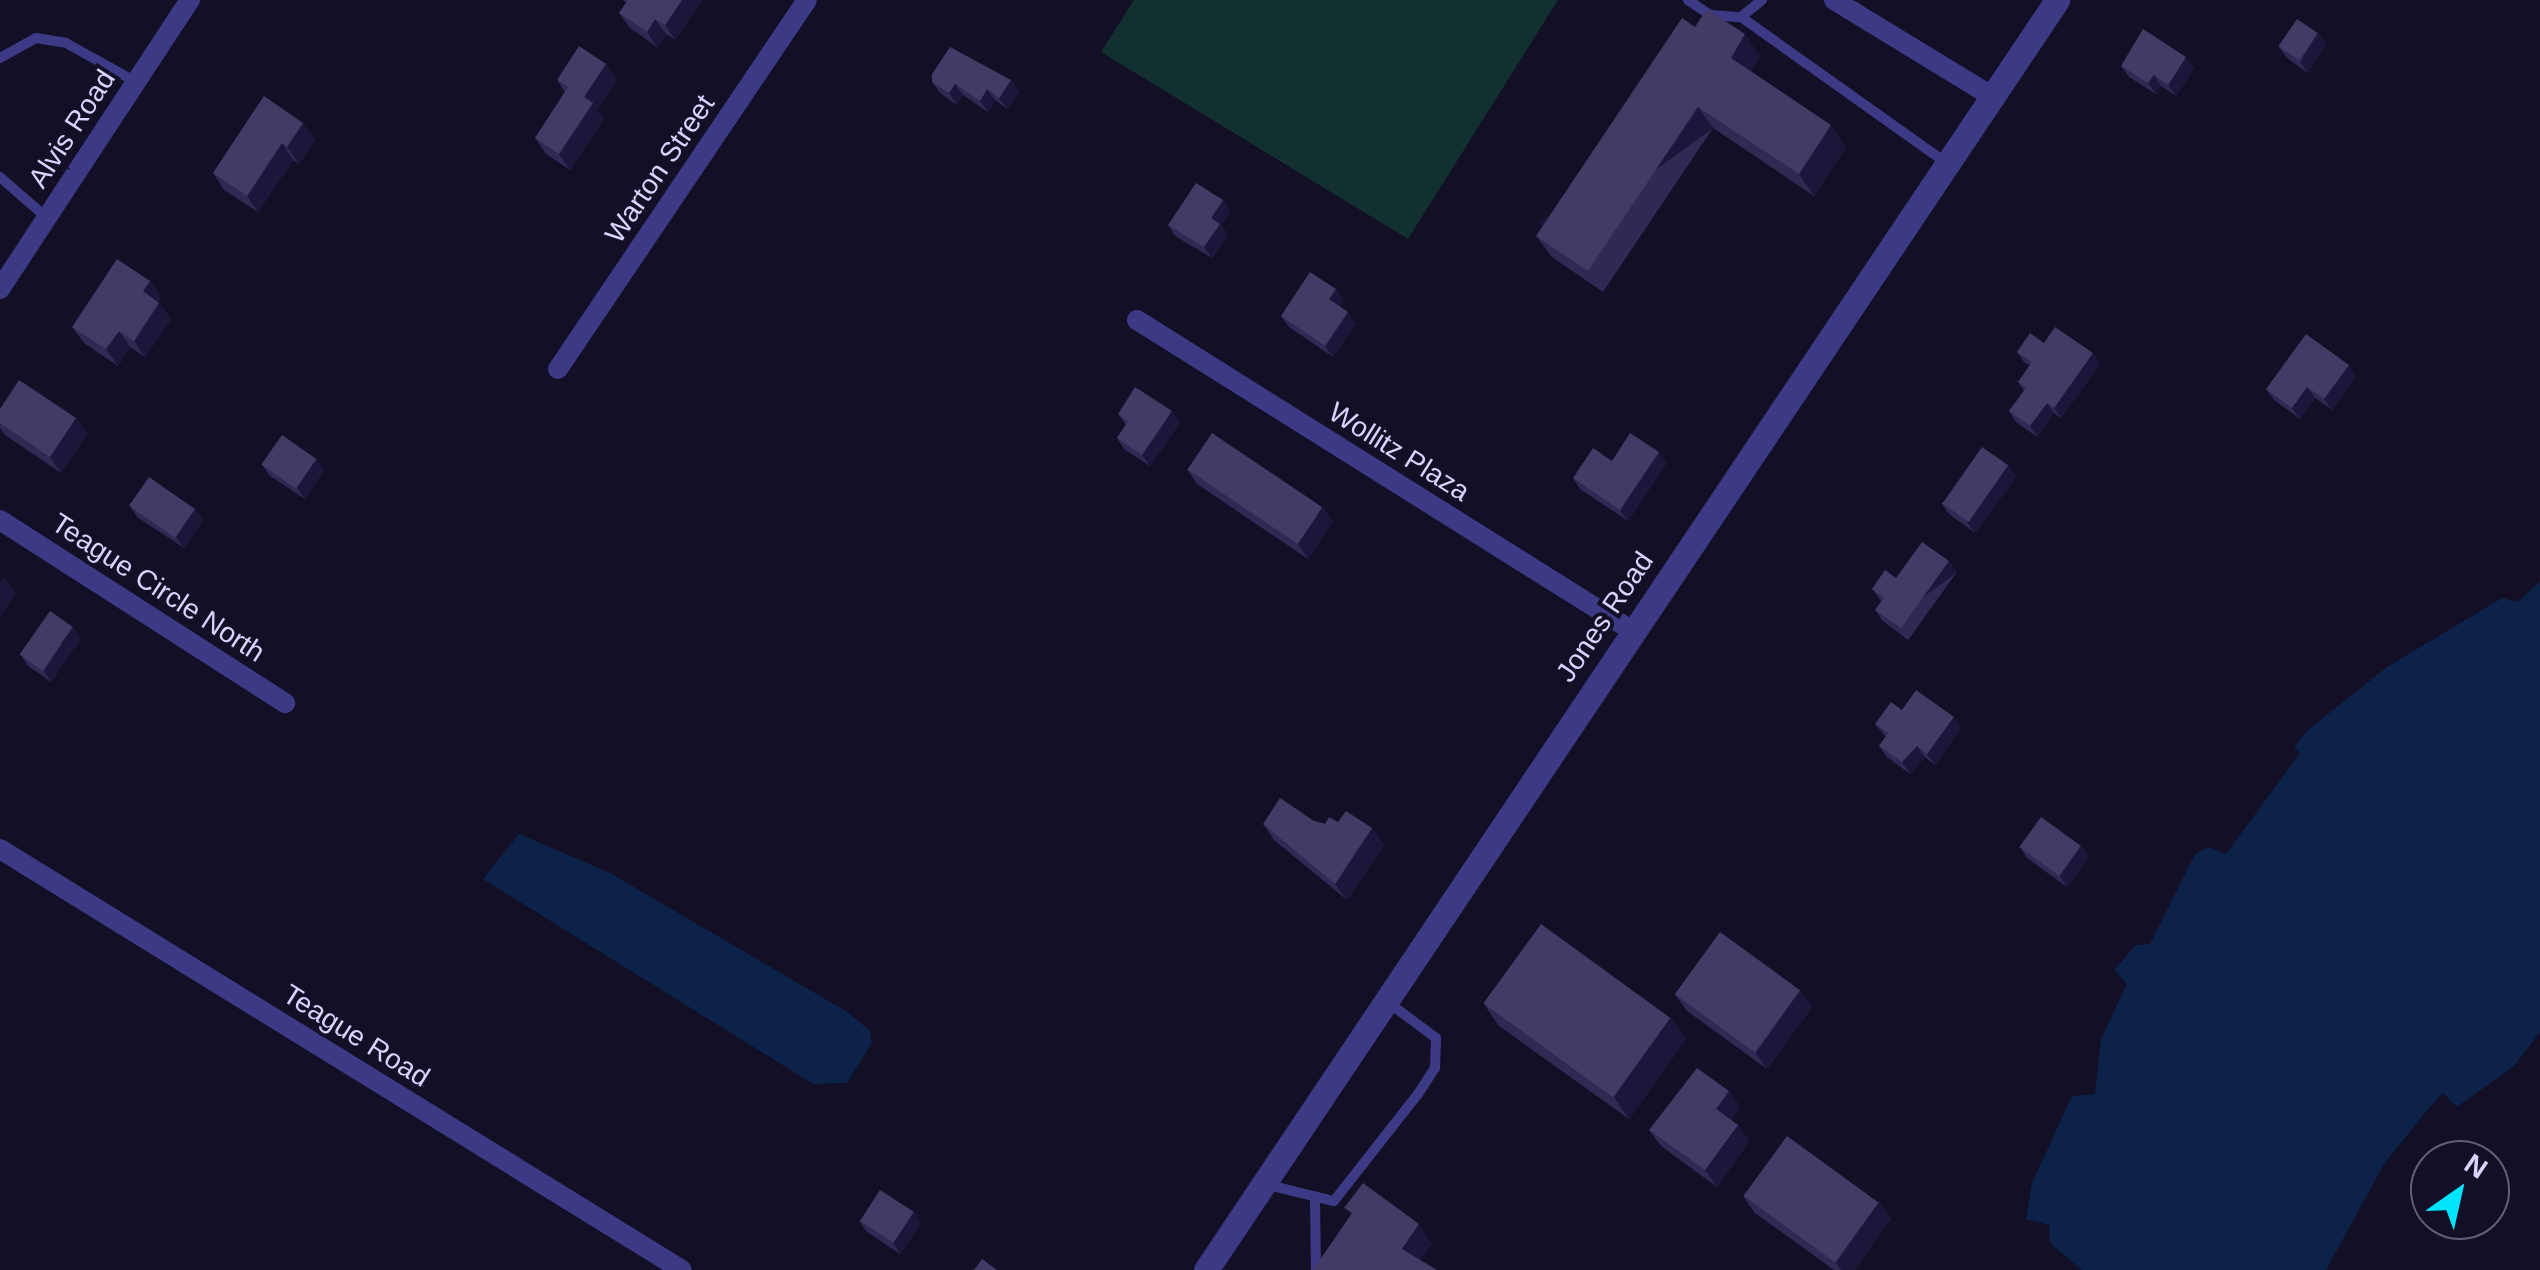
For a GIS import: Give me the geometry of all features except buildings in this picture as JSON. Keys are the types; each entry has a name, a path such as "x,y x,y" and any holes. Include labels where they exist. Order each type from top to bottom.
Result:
{"street":[{"name":"Alvis Road","path":"0,289 190,0"},
{"name":"Warton Street","path":"558,369 807,0"},
{"path":"1834,0 1993,97"},
{"name":"Jones Road","path":"1206,1270 1631,630 2058,0"},
{"name":"Wollitz Plaza","path":"1137,320 1631,630"},
{"name":"Teague Circle North","path":"0,520 285,703"},
{"name":"Teague Road","path":"0,849 682,1270"}],"lane":[{"path":"1688,0 1710,15 1741,17 1948,164"},
{"path":"1741,17 1762,0"},
{"path":"0,58 26,42 51,41 102,59 136,82"},
{"path":"0,177 46,218"},
{"path":"1263,1184 1315,1200 1334,1201 1350,1186 1435,1068 1436,1038 1386,1000"},
{"path":"1315,1200 1316,1270"}],"green space":[{"path":"1134,0 1558,0 1408,239 1101,52"}],"water":[{"path":"2540,581 2540,1032 2514,1066 2457,1107 2443,1093 2428,1109 2384,1164 2326,1270 2082,1270 2050,1243 2049,1225 2026,1219 2032,1183 2072,1096 2095,1094 2101,1039 2127,984 2114,970 2136,945 2150,944 2195,854 2209,847 2226,854 2300,753 2294,747 2308,730 2387,667 2502,598 2518,602"},
{"path":"519,834 610,873 849,1013 870,1031 872,1043 847,1083 813,1084 483,879"}]}
